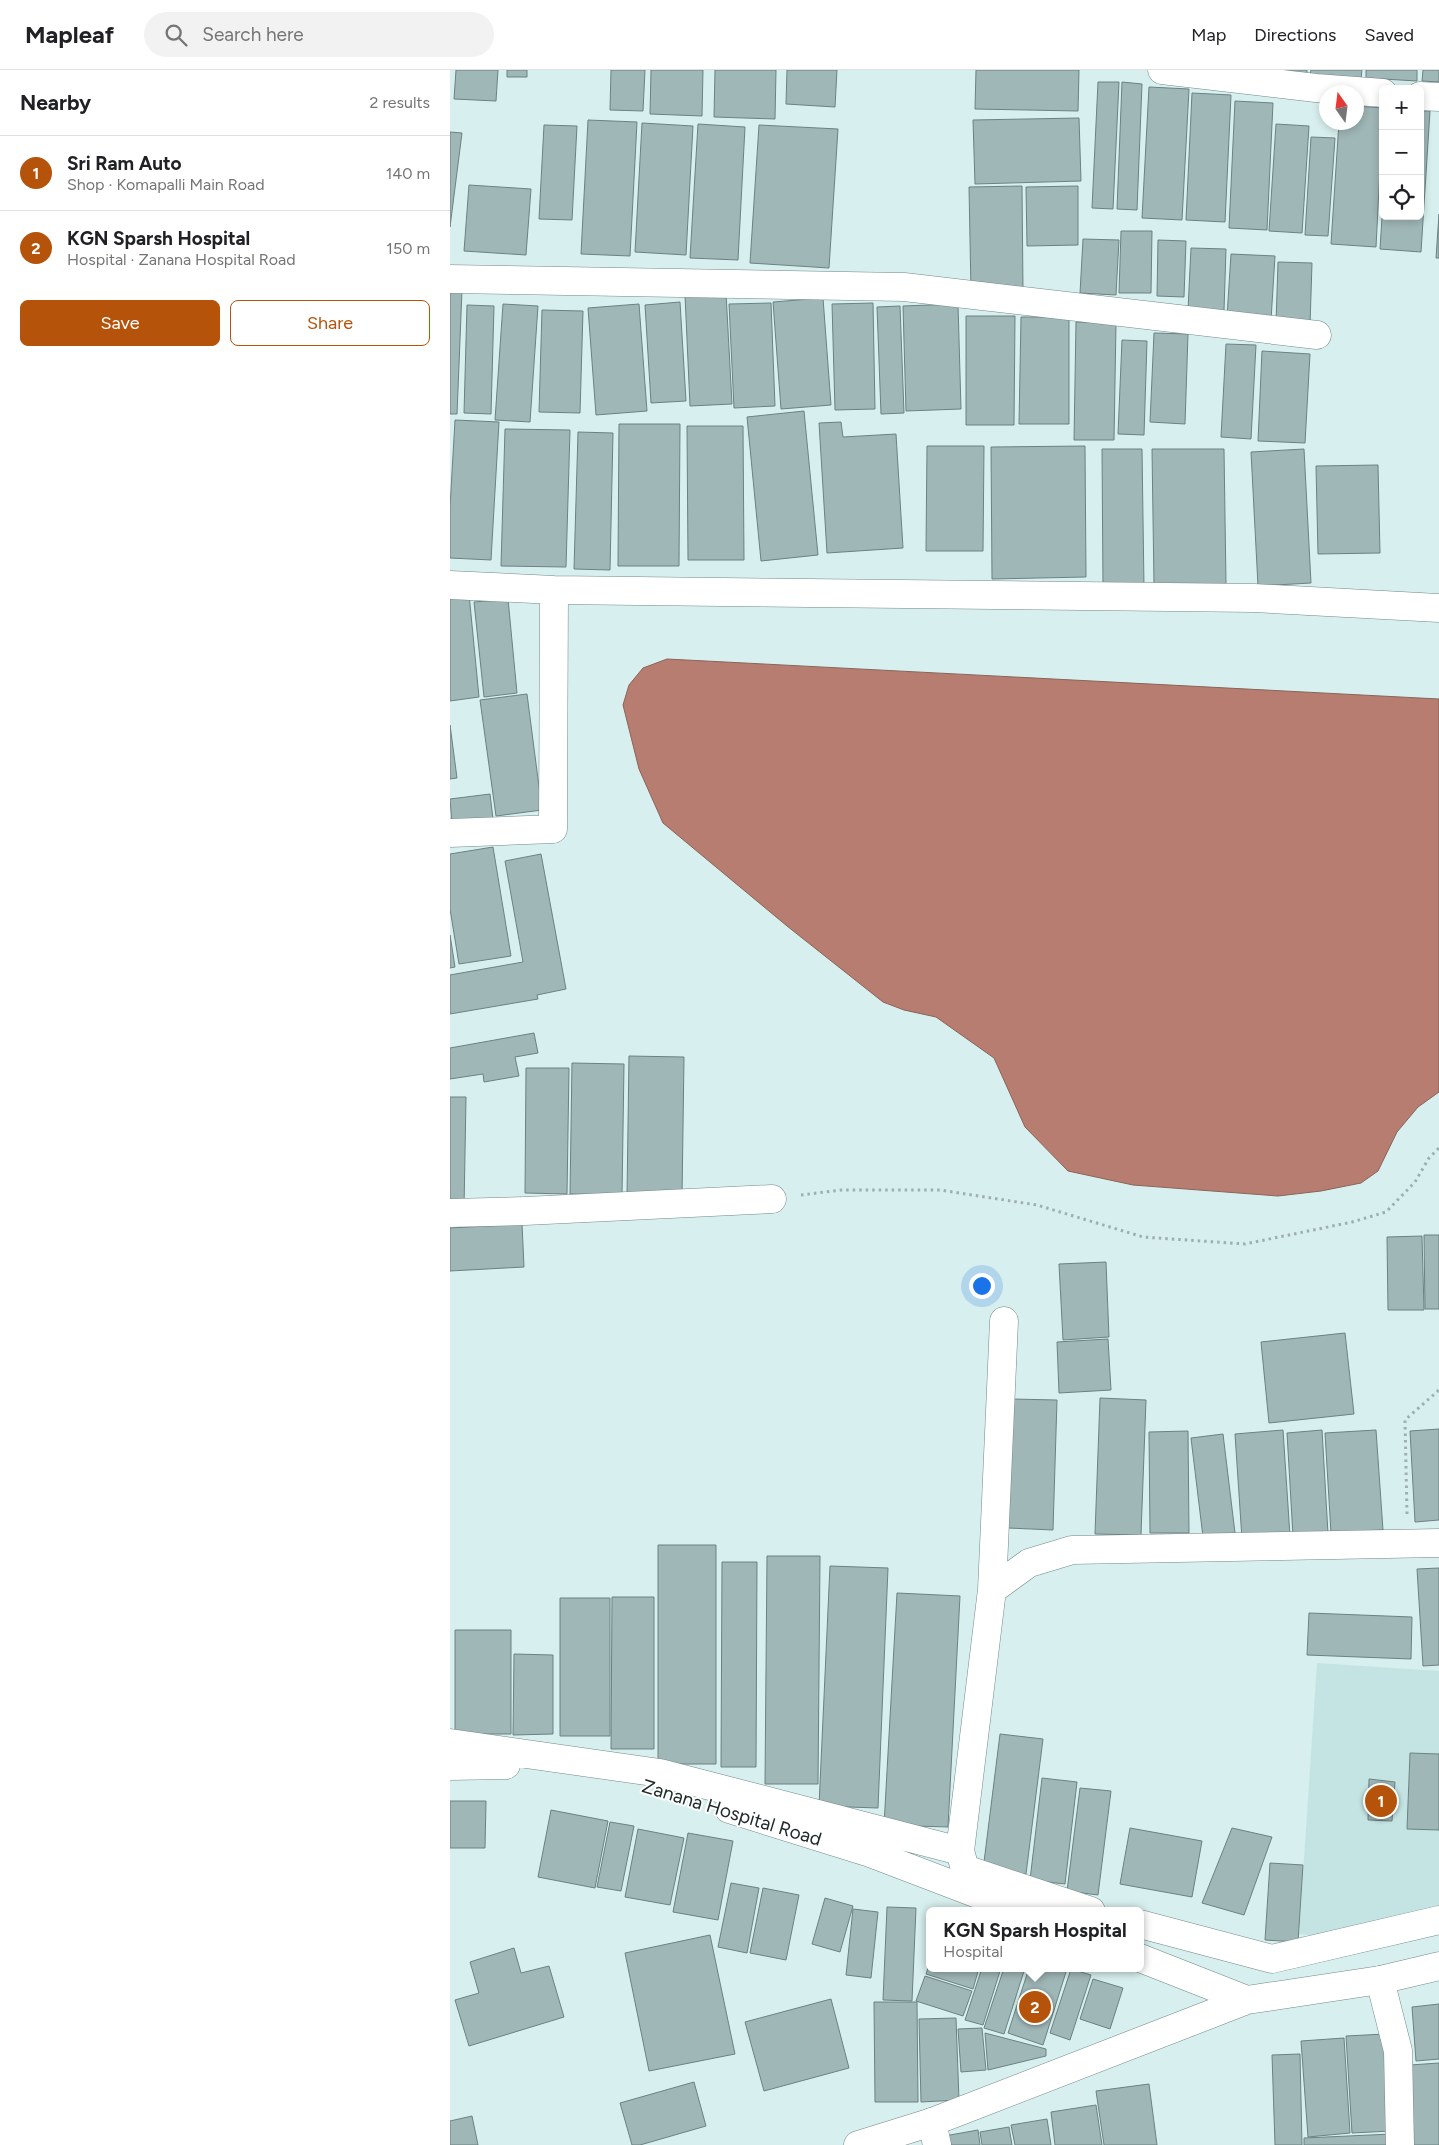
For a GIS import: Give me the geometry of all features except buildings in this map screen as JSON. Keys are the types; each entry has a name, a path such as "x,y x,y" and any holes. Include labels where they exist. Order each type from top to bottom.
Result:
{"street":[{"path":"1162,70 1316,88 1379,93"},
{"path":"1424,96 1439,97"},
{"path":"450,279 904,288 1317,335"},
{"path":"450,585 554,590 1254,598 1439,608"},
{"path":"450,833 553,829 554,590"},
{"path":"450,1213 772,1199"},
{"path":"1004,1321 992,1590 960,1851 965,1869 1079,1907"},
{"path":"992,1590 1029,1563 1072,1550 1439,1544"},
{"path":"450,1743 660,1774 960,1851"},
{"name":"Zanana Hospital Road","path":"450,1766 533,1765 660,1787 870,1854 1012,1907"},
{"path":"1144,1925 1272,1959 1439,1920"},
{"path":"1247,2000 1272,1959"},
{"path":"1144,1960 1247,2000"},
{"path":"858,2145 935,2134 1247,2000 1380,1980 1439,1966"},
{"path":"1380,1980 1398,2051 1400,2145"}],"path":[{"path":"772,1199 841,1190 940,1190 1037,1205 1143,1237 1245,1244 1352,1222 1386,1212 1415,1182 1429,1158 1439,1148"},
{"path":"1407,1545 1405,1420 1439,1390"}],"shaded area":[{"path":"667,659 1439,699 1439,1092 1418,1107 1397,1132 1378,1171 1361,1183 1321,1191 1278,1196 1133,1185 1068,1171 1025,1127 994,1058 936,1017 904,1010 883,1002 787,926 663,823 639,769 623,705 629,685 643,668"},
{"path":"1317,1663 1439,1671 1439,1926 1372,1942 1299,1934"}],"place":[{"name":"Sri Ram Auto","path":"1381,1801"},
{"name":"KGN Sparsh Hospital","path":"1035,2007"}]}
